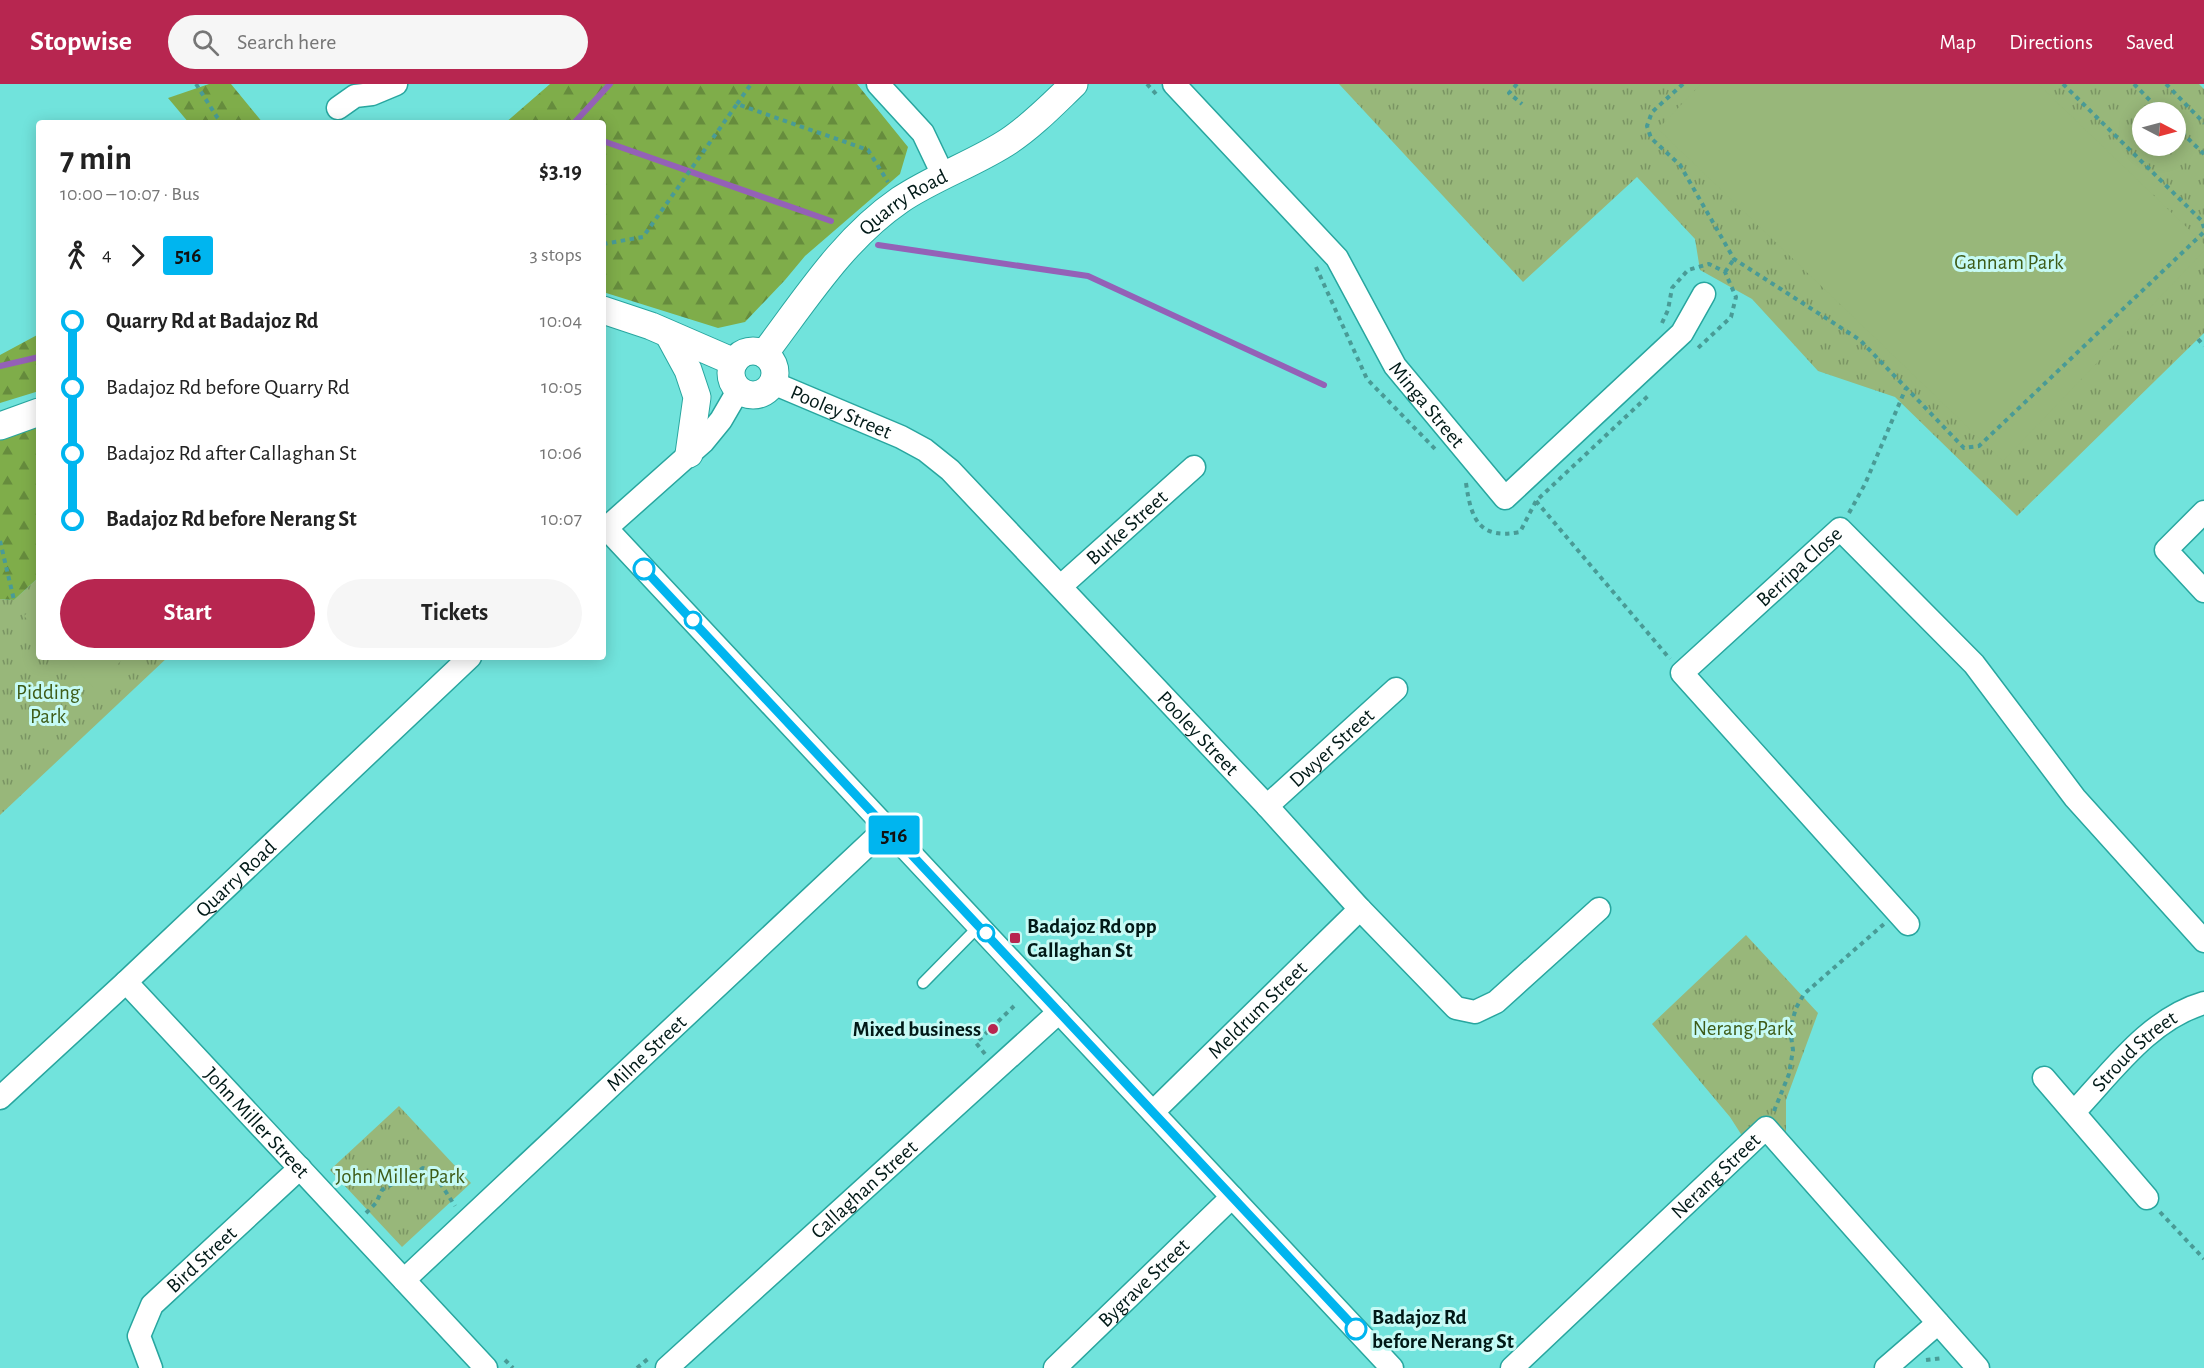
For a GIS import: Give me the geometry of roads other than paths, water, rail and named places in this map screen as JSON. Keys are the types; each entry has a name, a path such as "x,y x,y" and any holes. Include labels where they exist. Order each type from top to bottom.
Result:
{"street":[{"path":"338,108 356,96 372,94 396,84"},
{"path":"878,84 923,133 943,175"},
{"name":"Quarry Road","path":"764,354 831,265 862,232 899,201 943,175 1008,142 1043,114 1074,84"},
{"name":"Minga Street","path":"1168,93 1337,258 1395,366 1505,498 1682,333 1704,294"},
{"path":"606,311 734,362"},
{"path":"669,335 688,370 698,397 689,454"},
{"path":"747,352 764,354 773,363 775,370 772,383 761,393 754,395 739,390 732,380 734,362 747,352"},
{"name":"Pooley Street","path":"772,383 901,437 925,450 950,470 1267,806 1360,909 1456,1008 1475,1012 1496,1002 1599,909"},
{"path":"606,527 689,454 716,426 739,390"},
{"path":"0,426 36,413"},
{"name":"Burke Street","path":"1061,586 1194,467"},
{"path":"2204,512 2166,550 2204,591"},
{"name":"Berripa Close","path":"1903,918 1682,673 1840,529 1974,664 2075,798 2204,941"},
{"path":"606,531 887,827 1392,1368"},
{"name":"Quarry Road","path":"0,1098 467,660"},
{"name":"Dwyer Street","path":"1267,806 1396,689"},
{"name":"Milne Street","path":"404,1280 887,827"},
{"name":"Meldrum Street","path":"1153,1112 1360,909"},
{"name":"John Miller Street","path":"126,982 486,1368"},
{"name":"Stroud Street","path":"2074,1112 2158,1026 2179,1013 2204,1003"},
{"name":"Callaghan Street","path":"667,1368 1059,1012"},
{"name":"Stroud Street","path":"2044,1078 2147,1198"},
{"name":"Nerang Street","path":"1512,1368 1766,1128 1978,1368"},
{"name":"Bird Street","path":"151,1368 139,1336 152,1305 300,1168"},
{"name":"Bygrave Street","path":"1054,1368 1233,1197"},
{"path":"1886,1368 1938,1323"}],"lane":[{"path":"923,983 979,926"}],"waterway":[{"path":"577,120 610,84"},
{"path":"606,142 831,221"},
{"path":"878,245 1088,276 1324,385"},
{"path":"0,366 36,358"}],"place":[{"name":"Badajoz Rd opp Callaghan St","path":"1015,938"},
{"name":"Mixed business","path":"993,1029"},
{"name":"Badajoz Rd before Nerang St","path":"1356,1329"}],"park label":[{"name":"Gannam Park","path":"2009,262"},
{"name":"Pidding Park","path":"48,704"},
{"name":"Nerang Park","path":"1743,1028"},
{"name":"John Miller Park","path":"400,1176"}]}
